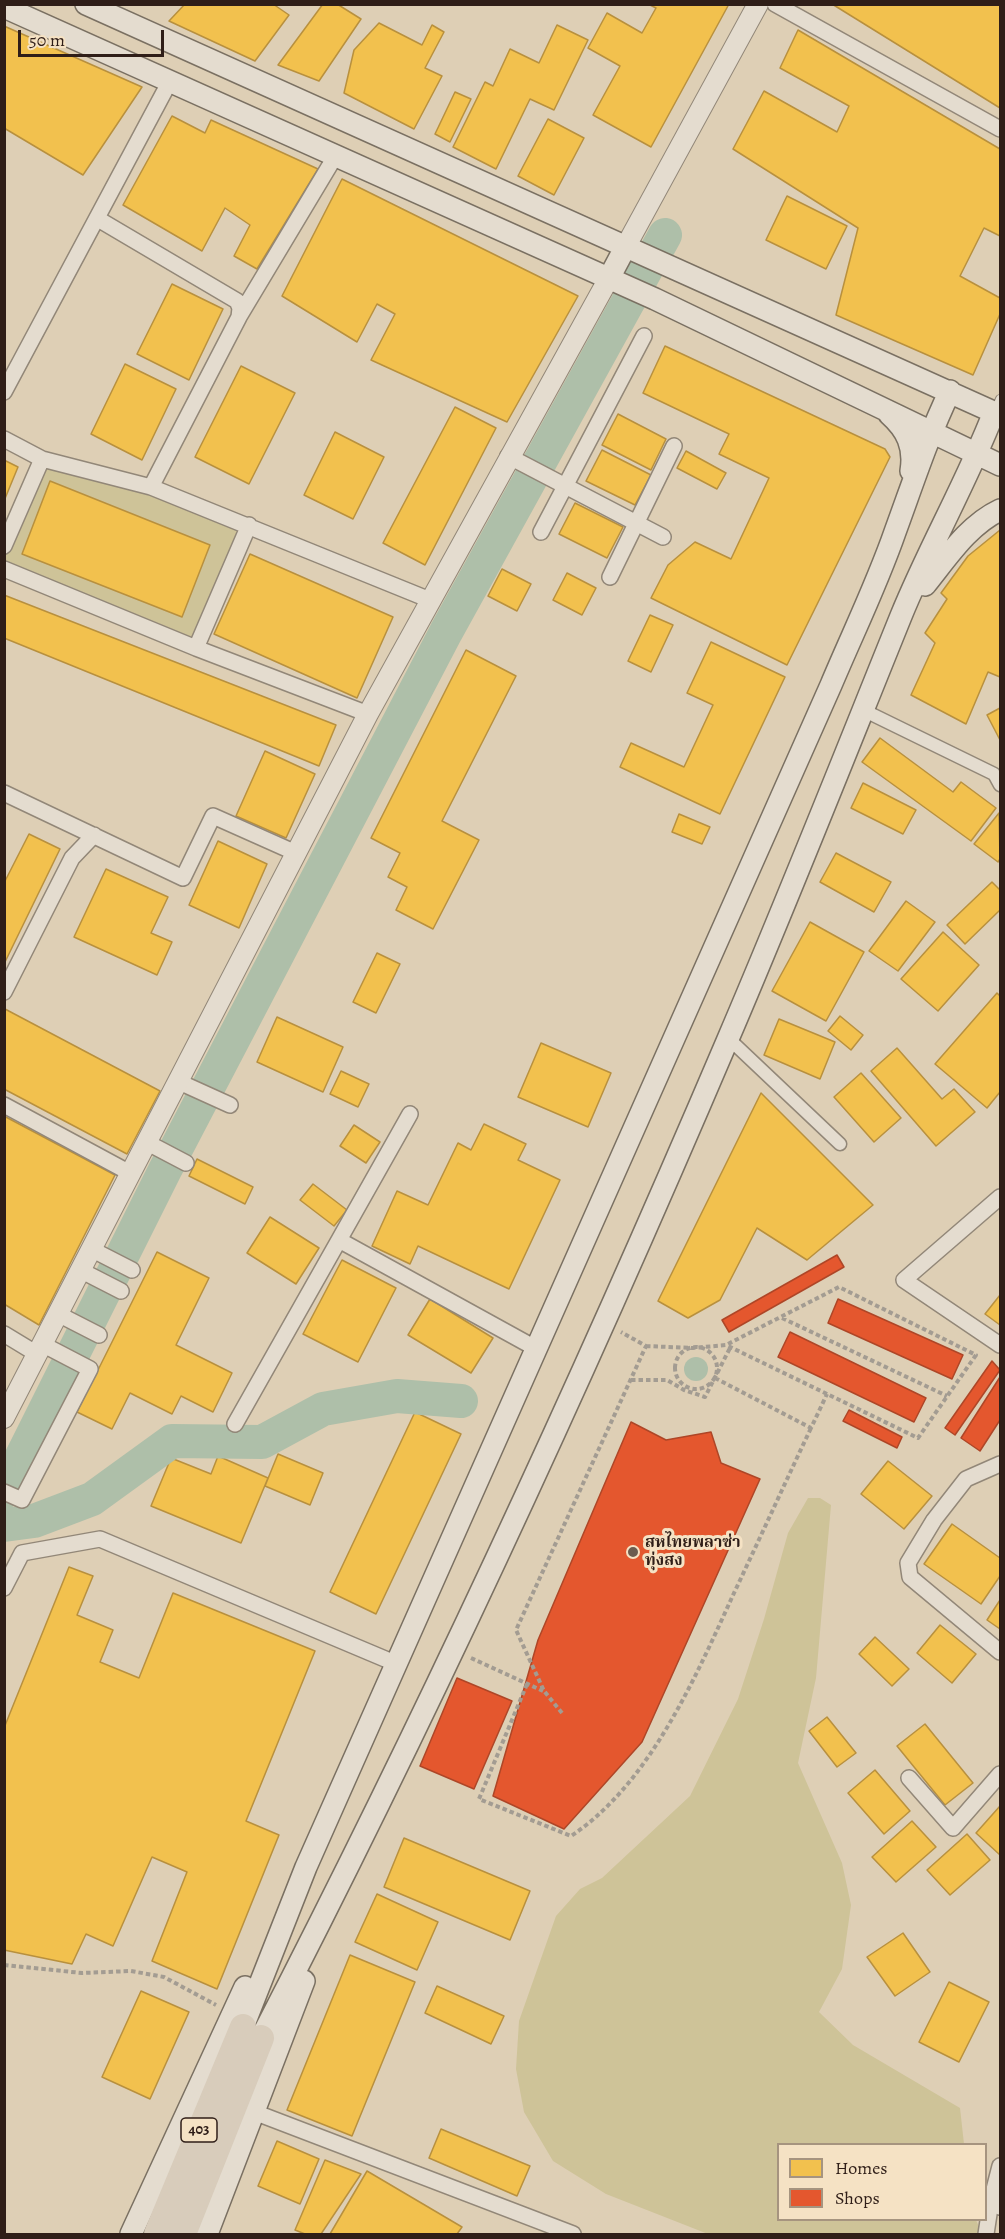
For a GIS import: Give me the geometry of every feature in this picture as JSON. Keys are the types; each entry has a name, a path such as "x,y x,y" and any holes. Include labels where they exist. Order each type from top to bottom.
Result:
{"highway":[{"name":"403","path":"157,2235 245,2027"},
{"name":"403","path":"183,2235 245,2027"}],"main road":[{"path":"86,4 670,268 950,391 998,409 904,609 728,1038 605,1323"},
{"path":"4,6 655,299 862,396 1000,465"},
{"path":"614,281 632,250"},
{"path":"537,1349 831,685 895,533 909,486 950,391"},
{"path":"862,396 887,412 906,434 913,460 909,486"},
{"path":"904,609 966,535 986,517 1000,510"},
{"name":"403","path":"245,2027 338,1890 454,1651 605,1323"},
{"name":"403","path":"245,2027 306,1867 537,1349"},
{"path":"207,2235 338,1890"},
{"path":"131,2235 245,2027"}],"street":[{"path":"632,250 758,4"},
{"path":"775,4 1000,129"},
{"path":"4,392 170,81"},
{"path":"151,487 239,317 336,155"},
{"path":"98,219 237,301 240,308 239,317"},
{"path":"4,1418 146,1142 186,1084 296,853 430,600 514,459 614,281"},
{"path":"542,532 644,336"},
{"path":"4,440 42,459 151,487 430,600"},
{"path":"610,577 674,446"},
{"path":"4,546 42,459"},
{"path":"514,459 663,537"},
{"path":"196,648 249,525"},
{"path":"4,569 196,648 369,714"},
{"path":"863,710 993,774 1000,785"},
{"path":"4,793 183,878 213,816 296,853"},
{"path":"4,992 72,858 94,835"},
{"path":"728,1038 840,1144"},
{"path":"186,1084 230,1105"},
{"path":"4,1105 130,1173"},
{"path":"235,1424 411,1114"},
{"path":"146,1142 186,1163"},
{"path":"1000,1199 904,1280 1000,1345"},
{"path":"339,1240 537,1349"},
{"path":"92,1249 132,1270"},
{"path":"81,1271 121,1291"},
{"path":"58,1315 99,1335"},
{"path":"4,1334 90,1369 22,1500 4,1491"},
{"path":"1000,1464 966,1479 934,1520 908,1563 910,1577 1000,1652"},
{"path":"4,1588 22,1553 100,1539 397,1664"},
{"path":"909,1779 953,1828 1000,1774"},
{"path":"254,2112 573,2235"},
{"path":"987,2235 996,2204 1000,2166"}],"path":[{"path":"605,1323 646,1346 693,1348 702,1348 712,1355 717,1366 714,1378 711,1383 699,1389 689,1388 680,1383 676,1377 675,1362 684,1351 693,1348 728,1346 839,1287 976,1355 918,1438 728,1346"},
{"path":"781,1318 947,1396"},
{"path":"562,1713 544,1691 516,1630 646,1346"},
{"path":"631,1380 667,1380 684,1390 705,1397 728,1346"},
{"path":"714,1378 811,1428"},
{"path":"527,1684 479,1798 571,1836 584,1828 630,1781 683,1703 827,1394"},
{"path":"454,1651 544,1691"},
{"path":"4,1965 82,1973 131,1971 164,1977 210,2000 245,2027"}],"shaded area":[{"path":"42,459 249,525 196,648 5,569 4,546"},
{"path":"696,1357 701,1358 707,1364 707,1374 701,1380 696,1381 691,1380 685,1374 684,1369 685,1364 691,1358"},
{"path":"808,1498 820,1498 831,1505 816,1678 798,1763 842,1863 851,1905 842,1969 819,2012 853,2045 960,2108 964,2143 777,2143 777,2221 976,2221 982,2234 708,2234 606,2194 553,2161 524,2112 516,2069 519,2021 556,1916 580,1889 602,1878 690,1796 738,1699 764,1619 788,1533"}],"building: Homes":[{"path":"185,4 273,4 289,15 255,61 169,21"},
{"path":"323,4 337,4 361,19 319,81 278,65"},
{"path":"648,4 729,4 651,147 593,115 620,66 588,48 607,13 642,33 656,8"},
{"path":"832,4 1000,4 1000,108"},
{"path":"379,23 422,45 432,25 444,32 425,68 442,76 414,129 344,93 354,50"},
{"path":"557,25 588,40 554,110 530,99 496,169 453,147 485,82 493,86 510,49 539,63"},
{"path":"4,26 142,87 83,175 4,128"},
{"path":"798,30 1000,149 1000,236 984,228 960,276 1000,298 1000,314 973,375 836,315 858,228 733,149 764,91 837,132 849,106 780,68"},
{"path":"455,92 471,99 450,142 435,134"},
{"path":"172,116 205,133 211,120 318,169 257,269 234,256 250,225 225,208 202,251 123,205"},
{"path":"548,119 584,138 554,195 518,176"},
{"path":"342,179 578,296 507,422 371,360 395,314 377,304 357,342 282,296"},
{"path":"787,196 847,226 826,269 766,240"},
{"path":"172,284 223,309 189,380 137,354"},
{"path":"665,346 885,449 890,457 787,665 651,598 668,565 695,542 731,559 769,478 719,454 729,434 643,393"},
{"path":"125,364 176,389 142,460 91,434"},
{"path":"241,366 295,393 249,484 195,457"},
{"path":"455,407 496,428 425,565 383,543"},
{"path":"618,414 666,439 651,470 602,445"},
{"path":"335,432 384,457 353,519 304,495"},
{"path":"602,450 651,475 635,505 586,481"},
{"path":"686,451 726,473 717,489 677,468"},
{"path":"4,460 18,467 4,501"},
{"path":"50,481 210,545 182,617 22,554"},
{"path":"575,503 623,527 607,558 559,534"},
{"path":"1000,530 1000,677 988,672 966,724 911,695 935,643 925,633 947,599 941,593 968,556"},
{"path":"250,554 393,617 357,698 214,634"},
{"path":"502,569 531,584 517,611 488,596"},
{"path":"567,573 596,588 582,615 553,600"},
{"path":"4,595 336,725 319,766 4,638"},
{"path":"650,615 673,625 651,672 628,661"},
{"path":"711,642 785,677 720,814 620,767 631,743 684,767 713,705 687,693"},
{"path":"466,650 516,676 442,821 479,840 433,929 396,910 407,887 388,877 400,853 371,838"},
{"path":"1000,708 1000,740 987,715"},
{"path":"880,738 953,792 961,782 996,808 971,841 862,762"},
{"path":"265,751 315,774 286,838 236,816"},
{"path":"863,783 916,810 903,834 851,808"},
{"path":"999,813 1000,859 998,862 974,844"},
{"path":"679,814 710,827 702,844 672,832"},
{"path":"29,834 60,849 5,962 4,883"},
{"path":"218,841 267,864 239,928 189,905"},
{"path":"836,853 891,882 874,912 820,882"},
{"path":"106,869 168,897 151,933 172,942 157,975 74,937"},
{"path":"992,882 1000,890 1000,910 965,944 947,925"},
{"path":"906,901 935,922 898,971 869,951"},
{"path":"810,922 864,952 826,1021 772,991"},
{"path":"943,932 979,965 938,1011 901,979"},
{"path":"377,953 400,964 376,1013 353,1002"},
{"path":"997,993 1000,996 1000,1092 987,1108 935,1064"},
{"path":"5,1009 160,1091 127,1154 4,1089"},
{"path":"840,1016 863,1035 851,1050 828,1031"},
{"path":"277,1017 343,1047 323,1092 257,1062"},
{"path":"779,1019 835,1042 820,1079 764,1055"},
{"path":"541,1043 611,1073 588,1127 518,1097"},
{"path":"897,1048 942,1099 954,1089 975,1112 936,1146 871,1071"},
{"path":"341,1071 369,1084 358,1107 330,1094"},
{"path":"861,1073 901,1118 874,1142 834,1097"},
{"path":"761,1093 873,1205 807,1260 757,1228 720,1300 688,1318 658,1301"},
{"path":"4,1116 115,1175 39,1325 4,1304"},
{"path":"484,1124 526,1144 518,1160 560,1180 509,1289 418,1246 410,1264 372,1246 397,1191 428,1205 458,1143 471,1150"},
{"path":"354,1125 380,1142 366,1163 340,1146"},
{"path":"197,1159 253,1187 245,1204 189,1176"},
{"path":"313,1184 347,1210 334,1226 300,1200"},
{"path":"270,1217 319,1248 296,1284 247,1253"},
{"path":"157,1252 209,1278 176,1345 232,1373 213,1412 181,1396 172,1414 130,1393 112,1429 77,1412"},
{"path":"342,1260 396,1288 358,1362 303,1334"},
{"path":"1000,1295 1000,1325 985,1314"},
{"path":"430,1299 493,1338 471,1373 408,1335"},
{"path":"415,1412 461,1434 376,1614 330,1592"},
{"path":"278,1454 323,1473 310,1505 265,1486"},
{"path":"218,1456 268,1478 241,1543 151,1506 171,1458 211,1474"},
{"path":"888,1461 932,1496 904,1529 861,1494"},
{"path":"952,1524 1000,1558 1000,1576 981,1604 924,1564"},
{"path":"69,1567 93,1576 77,1615 113,1630 100,1662 139,1678 173,1593 315,1651 246,1821 279,1835 217,1989 152,1961 187,1872 152,1857 113,1946 86,1934 72,1964 4,1950 4,1728"},
{"path":"1000,1600 1000,1629 987,1620"},
{"path":"940,1625 976,1654 952,1683 917,1653"},
{"path":"875,1637 909,1669 892,1686 859,1654"},
{"path":"827,1717 856,1753 837,1767 809,1731"},
{"path":"925,1724 973,1783 945,1805 897,1746"},
{"path":"875,1770 910,1811 884,1834 848,1793"},
{"path":"1000,1806 1000,1855 976,1833"},
{"path":"912,1821 936,1847 896,1882 872,1857"},
{"path":"967,1834 990,1860 950,1895 927,1870"},
{"path":"404,1838 530,1891 510,1940 384,1887"},
{"path":"377,1894 438,1922 417,1970 355,1942"},
{"path":"903,1933 930,1972 895,1996 867,1957"},
{"path":"350,1955 415,1982 352,2136 287,2110"},
{"path":"949,1982 989,2002 959,2062 919,2042"},
{"path":"437,1986 504,2016 491,2044 425,2013"},
{"path":"141,1991 189,2012 150,2099 102,2077"},
{"path":"441,2129 530,2166 517,2196 429,2158"},
{"path":"277,2141 319,2159 300,2204 258,2186"},
{"path":"325,2160 361,2174 321,2234 305,2234 295,2230"},
{"path":"367,2171 462,2227 457,2234 330,2234"}],"building: Shops":[{"path":"837,1255 844,1267 729,1332 722,1320"},
{"path":"838,1299 963,1355 952,1379 828,1323"},
{"path":"790,1332 926,1398 914,1422 778,1357"},
{"path":"992,1361 1000,1370 955,1435 945,1428"},
{"path":"1000,1377 1000,1420 980,1451 961,1438"},
{"path":"849,1410 902,1437 897,1448 843,1421"},
{"path":"631,1422 666,1440 711,1432 721,1463 760,1479 642,1742 564,1829 493,1796 538,1640"},
{"path":"457,1678 512,1701 474,1789 420,1766"}],"waterway":[{"path":"4,1492 165,1170 446,632 665,235"},
{"path":"4,1525 34,1521 92,1499 172,1441 262,1442 323,1409 397,1396 461,1401"}],"place":[{"name":"สหไทยพลาซ่า ทุ่งสง","path":"633,1552"}]}
